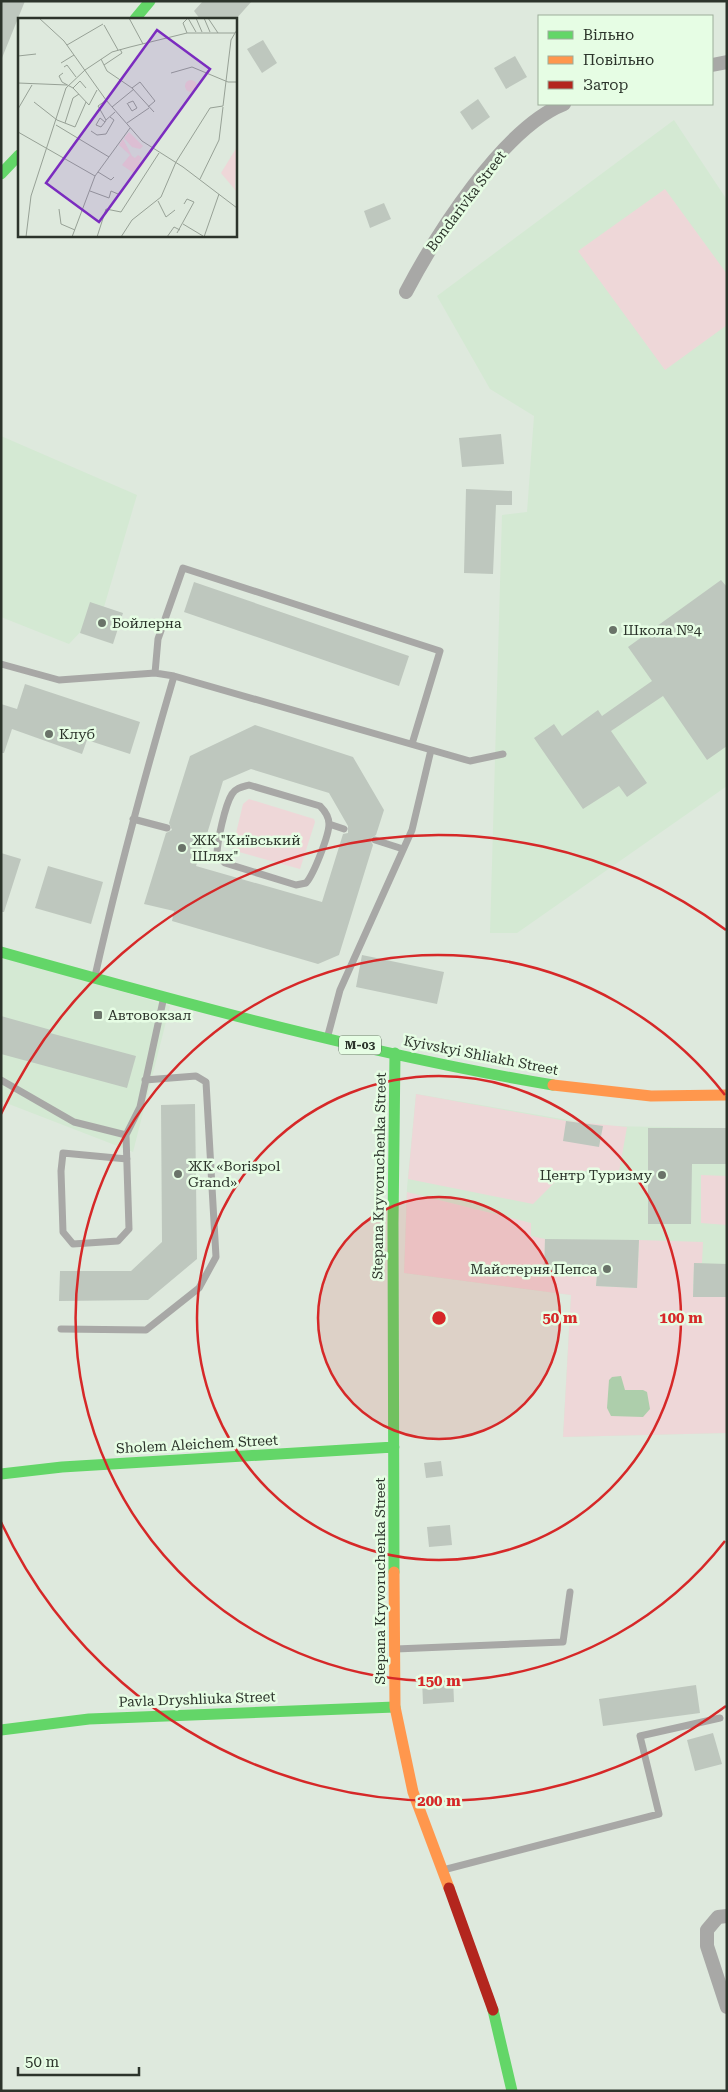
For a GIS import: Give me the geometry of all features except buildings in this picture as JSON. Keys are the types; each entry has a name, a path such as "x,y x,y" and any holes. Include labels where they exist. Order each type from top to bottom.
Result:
{"main road":[{"path":"136,18 150,1"},
{"path":"1,174 18,157"},
{"name":"Kyivskyi Shliakh Street","path":"1,952 163,997 327,1038 396,1053 586,1090 689,1098 727,1094"},
{"name":"Stepana Kryvoruchenka Street","path":"396,1053 393,1223 395,1708 413,1792 492,2005 512,2091"},
{"name":"Sholem Aleichem Street","path":"1,1474 62,1467 394,1447"},
{"name":"Pavla Dryshliuka Street","path":"1,1730 89,1719 205,1713 395,1708"}],"street":[{"path":"713,65 727,62"},
{"name":"Bondarivka Street","path":"406,292 427,252 469,192 509,142 553,108 561,105"},
{"path":"727,1916 718,1917 707,1930 707,1946 727,2007"}],"lane":[{"path":"155,673 158,639 184,568 440,651 412,744"},
{"path":"1,664 59,680 155,673 174,676 470,761 503,754"},
{"path":"94,978 133,819 174,676"},
{"path":"327,1038 340,990 412,830 431,750"},
{"path":"249,785 320,806 326,813 329,824 314,875 306,883 296,884 225,863 217,855 217,843 232,795 239,788 249,785"},
{"path":"133,819 167,828"},
{"path":"329,824 344,829"},
{"path":"205,839 217,843"},
{"path":"375,840 403,849"},
{"path":"127,1159 64,1153 61,1171 63,1232 73,1244 118,1241 129,1229 127,1159 126,1134 140,1106 163,997"},
{"path":"61,1329 146,1330 199,1288 216,1257 206,1082 196,1076 146,1080"},
{"path":"1,1080 74,1122 126,1134"},
{"path":"395,1650 562,1642 570,1592"},
{"path":"442,1870 658,1814 640,1736 720,1718"}],"shaded area":[{"name":"Школа №4","path":"674,120 727,200 727,786 517,933 490,933 502,515 527,512 534,416 490,389 437,296"},
{"path":"665,189 727,274 727,325 665,370 578,251"},
{"path":"1,436 137,495 104,607 69,644 1,617"},
{"path":"249,799 314,819 315,822 300,869 232,850 243,804"},
{"path":"1,955 170,1006 133,1152 1,1101"},
{"path":"416,1094 603,1126 727,1128 727,1433 563,1437 571,1295 404,1273 407,1188"},
{"path":"416,1094 566,1121 627,1127 619,1172 585,1171 558,1179 533,1204 408,1179"},
{"path":"701,1175 727,1176 727,1225 701,1223"},
{"path":"407,1192 531,1223 531,1236 545,1239 544,1273 597,1275 596,1286 637,1288 639,1240 703,1242 702,1263 694,1263 693,1296 727,1297 727,1433 563,1437 571,1295 404,1273"},
{"path":"621,1376 625,1390 643,1390 647,1392 650,1409 643,1417 611,1416 607,1408 609,1380 612,1377"}],"traffic: fast":[{"path":"136,18 150,1"},
{"path":"1,174 18,156"},
{"path":"1,952 138,990 345,1043 553,1085"},
{"path":"394,1572 393,1223 395,1053"},
{"path":"1,1474 62,1467 394,1447"},
{"path":"1,1730 89,1719 395,1707"},
{"path":"493,2010 512,2091"}],"traffic: slow":[{"path":"553,1085 651,1096 727,1095"},
{"path":"394,1572 395,1707 413,1792 449,1888"}],"traffic: jam":[{"path":"449,1888 493,2010"}],"place":[{"name":"Бойлерна","path":"102,623"},
{"name":"Школа №4","path":"613,630"},
{"name":"Клуб","path":"49,734"},
{"name":"ЖК \"Київський Шлях\"","path":"182,848"},
{"name":"Автовокзал","path":"98,1015"},
{"name":"ЖК «Borispol Grand»","path":"178,1174"},
{"name":"Центр Туризму","path":"662,1175"},
{"name":"Майстерня Пепса","path":"607,1269"}]}
